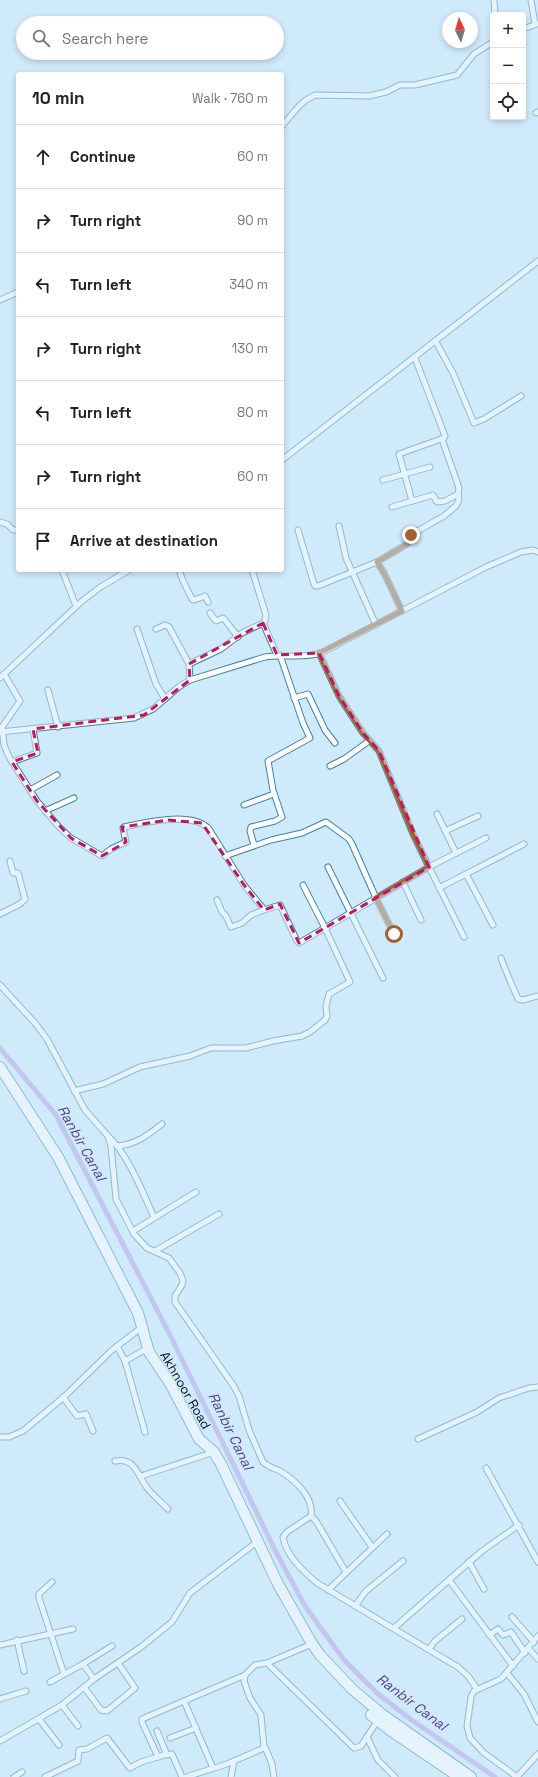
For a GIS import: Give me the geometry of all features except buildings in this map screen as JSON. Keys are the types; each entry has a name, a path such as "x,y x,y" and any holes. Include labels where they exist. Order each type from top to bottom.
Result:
{"highway":[{"name":"Akhnoor Road","path":"0,1067 58,1157 131,1301 145,1338 198,1439 214,1452 278,1584 314,1646 352,1689 383,1715 471,1777"},
{"path":"314,1646 318,1659 353,1698 378,1720 459,1777"}],"street":[{"path":"494,0 495,12"},
{"path":"526,28 537,24 531,0"},
{"path":"284,124 299,106 315,95 369,96 386,92 400,85 414,85 456,75 474,54 490,44"},
{"path":"284,458 416,358 538,261"},
{"path":"0,300 16,293"},
{"path":"436,342 453,373 474,423 484,419 521,396"},
{"path":"412,502 399,454 445,437 416,358"},
{"path":"298,530 315,586 377,562 407,544 414,533 444,516 456,506 459,500 459,488 442,439"},
{"path":"383,480 430,467"},
{"path":"392,507 433,495 437,502 445,501 458,494"},
{"path":"0,522 8,524 13,530 16,530"},
{"path":"339,526 346,558 376,625"},
{"path":"1,732 134,718 153,709 190,680 265,657 278,655 301,657 319,653 376,625 454,583 521,552 533,550 538,552"},
{"path":"377,562 384,573 402,611"},
{"path":"63,572 76,606"},
{"path":"126,572 99,588 76,606 2,676 20,702 1,732 2,745 45,811 71,838 100,857 111,849 126,842 124,827 152,822 184,820 197,821 206,825 244,885 264,910"},
{"path":"180,572 192,599 194,600 205,596 208,602"},
{"path":"189,664 221,649 265,621 266,616 253,572"},
{"path":"210,613 216,621 224,619 238,637"},
{"path":"254,845 250,827 275,821 282,816 274,794 268,761 310,738 278,655 263,623"},
{"path":"156,629 165,625 168,626 189,664 190,680"},
{"path":"137,629 156,684 165,699"},
{"path":"319,653 334,688 368,741 379,751 413,834 464,937"},
{"path":"48,690 58,727"},
{"path":"294,698 308,694 325,730 335,743"},
{"path":"12,762 38,753 33,729"},
{"path":"330,766 344,759 368,741"},
{"path":"30,790 57,775"},
{"path":"244,805 274,794"},
{"path":"45,811 74,798"},
{"path":"437,814 456,853"},
{"path":"445,831 478,816"},
{"path":"225,856 254,845 302,833 326,822 349,839 394,934"},
{"path":"217,900 231,927 242,923 251,915 280,905 298,942 301,942 429,867 486,838"},
{"path":"439,888 524,844"},
{"path":"0,914 20,904 24,899 18,873 13,872 10,861"},
{"path":"328,867 383,978"},
{"path":"466,874 492,925"},
{"path":"403,882 421,920"},
{"path":"74,1091 103,1084 140,1067 190,1056 211,1048 246,1048 302,1036 310,1032 325,1020 327,1016 326,1006 329,994 350,982 303,885"},
{"path":"502,958 506,974 513,985 518,999 523,1000 538,996"},
{"path":"0,985 36,1023 47,1039 85,1110 118,1146 143,1192 154,1217"},
{"path":"118,1146 130,1145 140,1140 162,1124"},
{"path":"108,1136 111,1146 114,1193 133,1232 147,1248 169,1258 180,1273 183,1281 181,1288 175,1296 175,1302 234,1385 239,1396 249,1430 263,1462 267,1466 280,1472 302,1489 307,1496 311,1506 310,1516 284,1535 284,1542 289,1552 304,1571 317,1583 464,1671 477,1689"},
{"path":"133,1232 154,1217 196,1192"},
{"path":"155,1251 219,1214"},
{"path":"121,1354 145,1338"},
{"path":"0,1437 9,1437 23,1431 121,1354 145,1338"},
{"path":"121,1354 144,1432"},
{"path":"418,1439 477,1412 499,1398 529,1388 538,1387"},
{"path":"64,1399 77,1416 86,1414 93,1431"},
{"path":"141,1476 214,1452"},
{"path":"115,1461 127,1461 141,1476 146,1487 168,1509"},
{"path":"486,1468 538,1562"},
{"path":"340,1501 372,1547"},
{"path":"310,1516 316,1521 346,1572"},
{"path":"394,1628 469,1562 519,1526"},
{"path":"328,1590 387,1534"},
{"path":"0,1741 62,1705 94,1679 167,1626 172,1622 187,1598 196,1588 258,1541"},
{"path":"355,1606 366,1591 403,1561"},
{"path":"469,1562 484,1589"},
{"path":"448,1580 513,1666"},
{"path":"52,1582 38,1595 64,1674"},
{"path":"512,1617 534,1642"},
{"path":"429,1649 435,1641 462,1619"},
{"path":"0,1645 17,1640 50,1635 73,1629"},
{"path":"489,1635 498,1629 503,1636 511,1632 527,1650 538,1659"},
{"path":"538,1636 508,1673 498,1681 474,1691 471,1697 467,1726 468,1734 484,1753 517,1777 538,1754"},
{"path":"17,1640 24,1671"},
{"path":"50,1682 112,1646"},
{"path":"158,1757 142,1720 245,1675 255,1665 267,1663 314,1646"},
{"path":"84,1687 101,1710 107,1710 135,1688 118,1663"},
{"path":"267,1663 354,1748 361,1746 378,1720"},
{"path":"83,1664 94,1679"},
{"path":"508,1673 524,1694 538,1722"},
{"path":"245,1675 244,1682 250,1698 261,1715 264,1747 272,1764 274,1777"},
{"path":"0,1698 26,1691"},
{"path":"184,1701 213,1768"},
{"path":"62,1705 78,1726"},
{"path":"39,1719 59,1745"},
{"path":"170,1738 196,1728"},
{"path":"157,1731 167,1755"},
{"path":"367,1737 378,1760 395,1777"},
{"path":"45,1777 78,1760 79,1750 87,1749 107,1738 109,1738 130,1768 158,1757 167,1755 173,1756 182,1777"},
{"path":"186,1777 234,1760 264,1747"},
{"path":"231,1777 234,1760"},
{"path":"14,1777 22,1772"}],"highlighted area":[{"path":"263,623 277,655 319,653 339,696 363,733 379,751 429,867 299,943 280,904 264,910 244,885 202,823 168,820 122,827 126,842 102,856 71,838 37,801 12,762 38,753 33,729 144,715 190,680 189,664"}],"waterway":[{"name":"Ranbir Canal","path":"0,1048 56,1115 170,1335 276,1552 305,1606 344,1660 378,1694 413,1721 495,1777"}],"route":[{"path":"394,934 376,898 429,867 413,834 379,751 368,741 334,688 319,653 334,647 402,611 381,567 377,562 407,544 411,535"}]}
